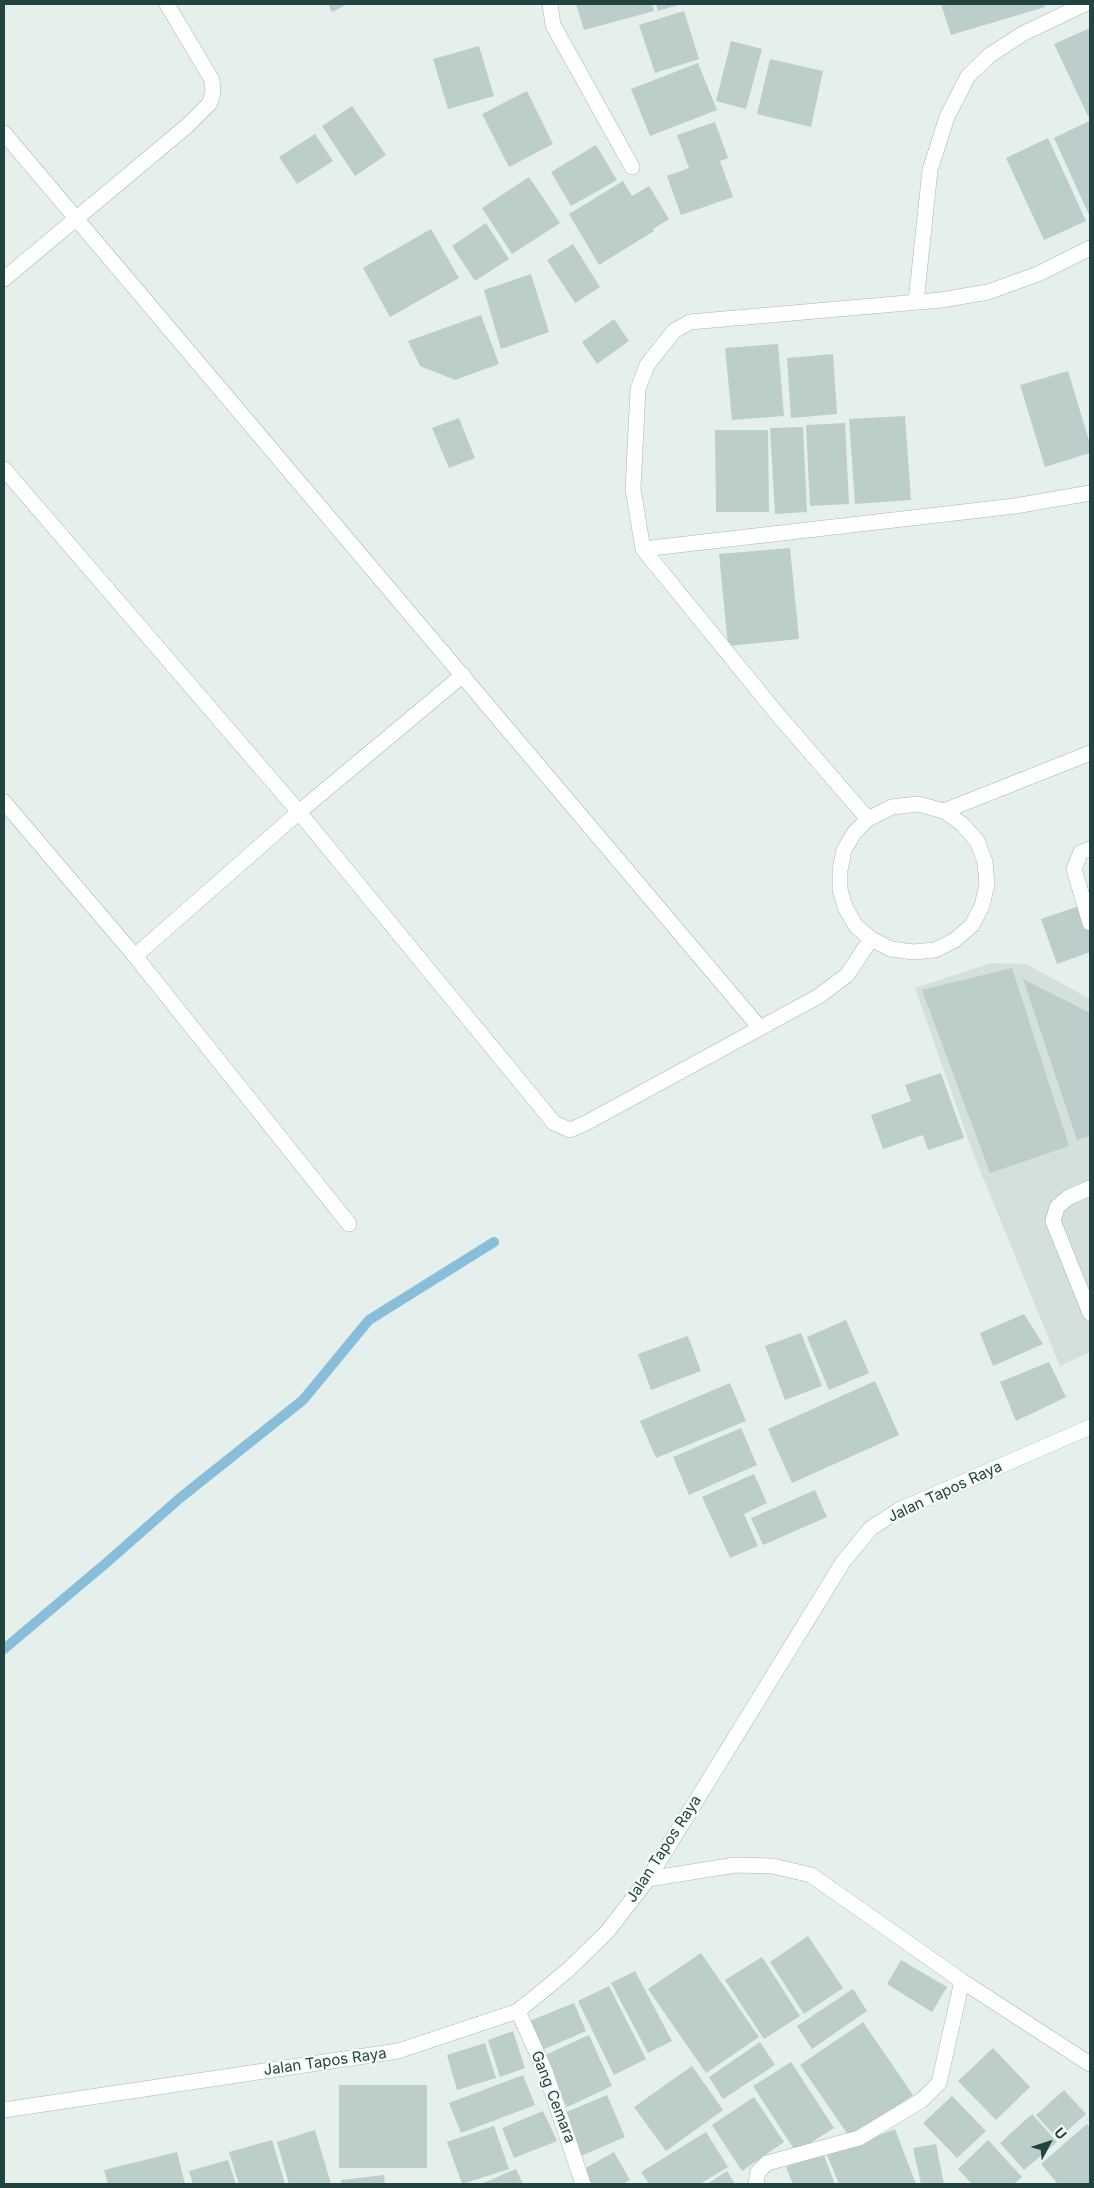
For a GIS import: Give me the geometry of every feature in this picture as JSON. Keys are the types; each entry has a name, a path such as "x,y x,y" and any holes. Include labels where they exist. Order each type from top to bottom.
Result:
{"street":[{"path":"4,279 75,217 186,126 210,103 213,92 212,80 167,4"},
{"path":"550,4 553,24 632,167"},
{"path":"916,302 930,170 947,117 968,76 990,54 1024,32 1085,4"},
{"path":"4,133 464,675 760,1028"},
{"path":"868,819 778,715 643,549 633,489 638,389 646,365 674,332 690,322 916,302 988,292 1038,274 1090,248"},
{"path":"4,469 299,812 554,1123 570,1130 586,1123 819,996 847,974 871,939"},
{"path":"643,549 1015,506 1090,493"},
{"path":"135,956 299,812 464,675"},
{"path":"944,811 1090,753"},
{"path":"4,802 135,956 348,1224"},
{"path":"918,804 944,811 962,824 977,841 985,862 985,891 982,906 972,925 955,940 935,950 913,952 891,949 871,939 856,926 846,908 840,890 840,870 844,850 854,833 868,819 892,807 918,804"},
{"path":"1090,849 1081,852 1074,869 1090,923"},
{"path":"1090,1188 1069,1197 1058,1207 1053,1221 1090,1313"},
{"name":"Jalan Tapos Raya","path":"4,2110 398,2051 518,2011 568,1970 606,1932 648,1879 843,1562 871,1528 899,1510 1090,1427"},
{"path":"648,1879 736,1865 773,1866 811,1875 962,1980 1090,2064"},
{"path":"756,2184 758,2172 767,2163 859,2138 922,2100 939,2083 962,1980"},
{"name":"Gang Cemara","path":"518,2011 545,2071 583,2184"}],"shaded area":[{"path":"991,963 1026,964 1090,999 1090,1352 1060,1366 973,1153 915,988"}],"building":[{"path":"328,4 348,4 332,12"},
{"path":"576,4 652,4 654,11 584,30"},
{"path":"656,4 681,4 658,11"},
{"path":"941,4 1044,4 1045,7 951,35"},
{"path":"684,11 699,59 655,73 639,25"},
{"path":"1090,28 1090,115 1088,116 1054,44"},
{"path":"731,41 762,49 746,109 716,101"},
{"path":"479,46 494,96 448,109 433,59"},
{"path":"770,59 823,71 811,127 757,114"},
{"path":"698,63 717,110 650,136 631,89"},
{"path":"527,91 553,144 509,167 482,114"},
{"path":"352,106 386,155 355,176 322,126"},
{"path":"1089,121 1090,123 1090,217 1054,138"},
{"path":"715,122 728,158 720,161 733,197 681,215 667,176 689,168 677,135"},
{"path":"315,134 333,161 297,184 279,157"},
{"path":"1048,138 1086,221 1044,240 1006,158"},
{"path":"596,145 617,180 571,206 551,172"},
{"path":"529,177 560,223 512,254 482,208"},
{"path":"623,181 632,196 649,186 669,219 653,229 654,231 599,265 569,214"},
{"path":"486,223 509,259 475,281 452,246"},
{"path":"431,229 459,278 390,317 363,268"},
{"path":"573,244 600,287 575,303 547,260"},
{"path":"531,274 549,332 501,349 484,290"},
{"path":"481,315 499,364 455,380 420,366 408,341"},
{"path":"614,319 629,341 597,364 582,342"},
{"path":"778,344 784,416 732,420 725,348"},
{"path":"833,354 837,414 791,418 787,358"},
{"path":"1068,371 1090,444 1090,453 1045,467 1020,385"},
{"path":"905,416 911,500 855,504 849,419"},
{"path":"459,418 475,458 449,468 432,428"},
{"path":"845,423 849,504 810,506 806,425"},
{"path":"803,427 807,512 775,514 770,428"},
{"path":"715,430 768,430 769,512 716,512"},
{"path":"790,548 799,639 728,646 719,554"},
{"path":"1082,905 1090,927 1090,952 1057,964 1041,919"},
{"path":"1012,968 1069,1146 990,1173 922,990"},
{"path":"1023,979 1090,1013 1090,1136 1077,1140"},
{"path":"941,1073 964,1138 928,1150 923,1135 883,1149 871,1115 911,1101 905,1085"},
{"path":"1024,1314 1043,1344 993,1366 980,1333"},
{"path":"846,1320 869,1373 829,1390 807,1337"},
{"path":"801,1333 822,1386 785,1400 765,1346"},
{"path":"688,1336 701,1371 651,1390 638,1354"},
{"path":"1049,1362 1066,1397 1016,1421 1000,1382"},
{"path":"875,1381 899,1435 792,1483 768,1429"},
{"path":"730,1383 746,1421 656,1458 640,1421"},
{"path":"741,1428 757,1465 689,1495 673,1457"},
{"path":"754,1474 767,1503 744,1514 758,1546 730,1558 702,1497"},
{"path":"815,1490 827,1517 763,1545 751,1518"},
{"path":"808,1936 843,1988 804,2014 770,1962"},
{"path":"701,1953 759,2037 706,2073 648,1989"},
{"path":"762,1957 800,2016 764,2039 725,1980"},
{"path":"901,1960 947,1987 932,2012 887,1984"},
{"path":"635,1971 672,2041 648,2053 611,1983"},
{"path":"609,1986 646,2059 614,2075 578,2001"},
{"path":"853,1989 867,2011 812,2049 797,2026"},
{"path":"574,2003 586,2031 540,2051 527,2022"},
{"path":"863,2022 913,2095 851,2139 800,2065"},
{"path":"513,2031 525,2068 500,2077 488,2040"},
{"path":"589,2035 612,2086 567,2107 543,2056"},
{"path":"760,2042 775,2065 723,2099 709,2077"},
{"path":"485,2043 496,2078 457,2090 447,2055"},
{"path":"993,2048 1030,2087 996,2120 958,2081"},
{"path":"791,2062 834,2128 796,2152 753,2086"},
{"path":"692,2066 723,2110 666,2151 634,2107"},
{"path":"523,2075 535,2105 461,2133 449,2103"},
{"path":"339,2085 427,2085 427,2168 339,2168"},
{"path":"1064,2090 1086,2114 1058,2139 1036,2115"},
{"path":"607,2095 625,2137 581,2156 562,2114"},
{"path":"952,2096 986,2131 957,2158 923,2123"},
{"path":"754,2097 784,2142 742,2171 712,2125"},
{"path":"543,2111 557,2141 514,2158 502,2128"},
{"path":"1032,2114 1057,2142 1024,2170 1000,2143"},
{"path":"1087,2124 1090,2128 1090,2184 1058,2184 1041,2164"},
{"path":"494,2126 509,2169 462,2184 447,2142"},
{"path":"895,2129 916,2184 839,2184 827,2155"},
{"path":"315,2130 331,2184 289,2184 277,2142"},
{"path":"706,2132 728,2167 700,2184 649,2184 641,2172"},
{"path":"272,2140 285,2184 239,2184 229,2152"},
{"path":"988,2140 1022,2177 1014,2184 972,2184 958,2169"},
{"path":"936,2144 944,2184 921,2184 913,2148"},
{"path":"177,2152 185,2184 108,2184 104,2170"},
{"path":"614,2152 630,2180 623,2184 592,2184 584,2169"},
{"path":"823,2153 835,2184 793,2184 786,2167"},
{"path":"228,2160 236,2184 193,2184 189,2171"},
{"path":"516,2169 523,2184 481,2184"},
{"path":"727,2171 735,2184 707,2184"},
{"path":"384,2175 385,2184 341,2184 341,2180"}],"waterway":[{"path":"4,1649 180,1498 303,1400 369,1320 494,1242"}]}
